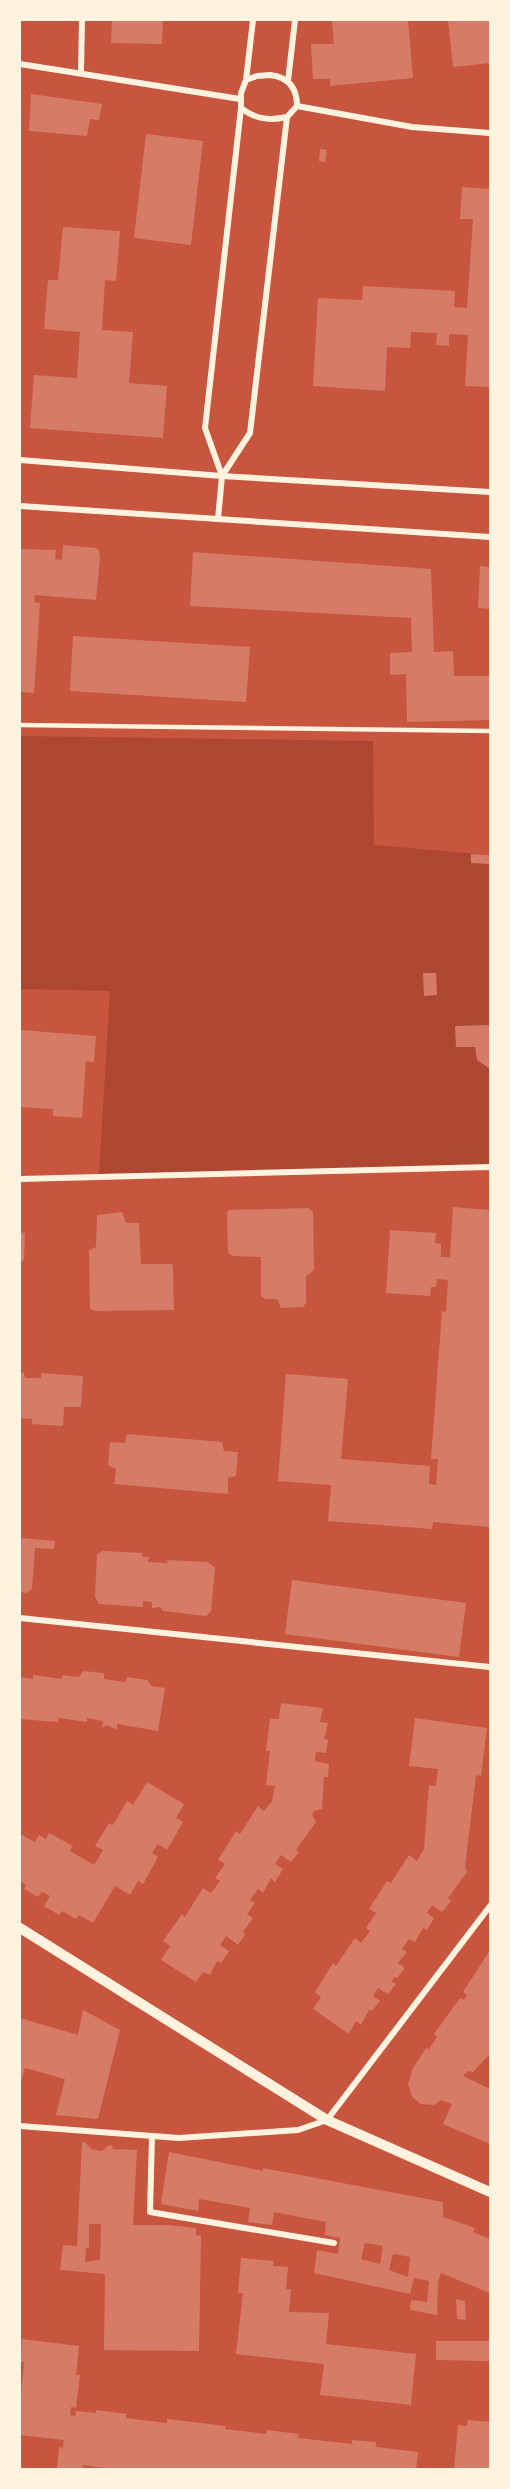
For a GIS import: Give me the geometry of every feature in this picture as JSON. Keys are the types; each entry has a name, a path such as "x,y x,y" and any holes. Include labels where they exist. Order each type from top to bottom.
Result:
{"street":[{"path":"81,72 82,20"},
{"path":"218,519 222,476 205,428 241,108 240,99 242,86 246,80 253,20"},
{"path":"288,81 295,20"},
{"path":"20,64 240,99"},
{"path":"222,476 250,433 287,117 297,106 297,97 288,81 279,76 257,76 246,80"},
{"path":"297,106 412,127 490,133"},
{"path":"241,108 257,117 268,119 287,117"},
{"path":"20,460 222,476 490,492"},
{"path":"20,506 490,537"},
{"path":"20,1179 490,1167"},
{"path":"20,1617 490,1667"},
{"path":"20,2126 179,2138 298,2130 327,2120 490,1906"},
{"path":"20,1928 327,2120 490,2192"},
{"path":"152,2136 150,2211 334,2243"}],"lane":[{"path":"20,725 490,731"}],"shaded area":[{"path":"20,736 373,741 374,845 490,855 490,1167 99,1174 110,991 20,989"}],"building":[{"path":"112,20 163,20 162,44 111,43"},
{"path":"332,20 408,20 413,78 330,86 330,79 313,79 311,44 334,44"},
{"path":"448,20 490,20 490,63 453,67"},
{"path":"31,94 102,104 99,120 90,119 87,136 29,131"},
{"path":"146,134 203,141 191,245 134,238"},
{"path":"320,149 327,150 325,162 319,161"},
{"path":"462,187 490,189 490,387 465,386 468,335 449,334 449,346 436,345 437,333 411,332 410,348 387,347 385,391 313,386 318,298 362,300 363,286 455,291 454,307 467,308 473,219 460,219"},
{"path":"63,227 120,231 116,281 105,280 102,330 133,332 129,383 167,386 163,438 30,428 34,375 77,378 80,332 44,329 48,280 58,280"},
{"path":"63,545 96,548 99,551 96,600 35,595 34,602 40,603 34,693 20,692 20,549 56,550 55,559 62,560"},
{"path":"193,552 431,569 434,652 453,651 454,676 490,676 490,720 407,722 406,674 390,675 390,653 412,652 411,618 190,606"},
{"path":"480,566 490,567 490,609 478,608"},
{"path":"73,636 250,647 246,702 70,691"},
{"path":"471,854 490,855 490,864 471,863"},
{"path":"423,973 436,973 437,995 424,996"},
{"path":"490,1025 490,1069 477,1060 475,1047 456,1047 455,1026"},
{"path":"20,1030 96,1036 94,1062 86,1061 82,1118 53,1116 53,1109 20,1107"},
{"path":"453,1207 490,1210 489,1527 433,1522 432,1529 328,1521 331,1485 278,1481 286,1374 348,1379 341,1459 430,1466 429,1484 436,1485 438,1459 431,1459 442,1311 446,1312 448,1280 437,1279 436,1287 431,1287 430,1296 386,1293 390,1230 436,1233 435,1243 441,1244 441,1257 450,1257"},
{"path":"309,1208 313,1212 314,1268 306,1276 306,1303 303,1307 281,1308 277,1299 265,1299 261,1296 261,1257 233,1256 228,1253 227,1213 229,1210"},
{"path":"122,1212 126,1223 139,1223 141,1264 172,1264 174,1310 95,1311 90,1309 89,1250 96,1247 97,1215"},
{"path":"20,1232 25,1233 23,1261 20,1261"},
{"path":"20,1372 24,1373 25,1378 41,1378 41,1373 83,1376 81,1407 64,1407 63,1426 32,1424 32,1419 20,1418"},
{"path":"127,1434 222,1442 224,1451 238,1452 236,1476 228,1478 228,1494 114,1484 116,1469 108,1465 110,1442 125,1443"},
{"path":"20,1538 55,1541 54,1549 35,1548 32,1589 26,1593 20,1592"},
{"path":"103,1551 142,1553 143,1557 149,1557 148,1562 168,1563 167,1560 208,1562 215,1568 211,1611 206,1616 163,1611 160,1607 152,1608 152,1602 143,1601 143,1607 99,1604 95,1597 97,1554"},
{"path":"292,1580 466,1603 459,1657 285,1634"},
{"path":"83,1671 104,1673 104,1679 126,1682 127,1677 148,1680 151,1686 165,1688 158,1731 117,1724 117,1730 107,1725 102,1728 103,1721 87,1718 87,1722 58,1718 58,1722 20,1719 20,1677 33,1679 33,1675 62,1679 62,1675 79,1677"},
{"path":"281,1703 323,1708 320,1722 328,1723 324,1739 328,1740 326,1753 316,1752 315,1761 329,1764 328,1777 324,1777 322,1809 314,1811 312,1815 316,1822 296,1850 299,1852 291,1862 281,1855 275,1864 283,1869 275,1882 271,1878 263,1893 258,1889 250,1900 255,1903 247,1914 253,1918 243,1932 245,1934 238,1945 226,1936 220,1945 229,1951 221,1963 217,1961 210,1975 203,1972 196,1982 161,1960 170,1946 163,1941 182,1914 185,1917 203,1888 211,1893 220,1881 215,1878 225,1864 218,1860 236,1831 240,1834 258,1806 264,1811 272,1801 275,1786 266,1785 270,1751 266,1751 270,1719 279,1719"},
{"path":"415,1718 487,1728 481,1776 476,1775 465,1867 467,1872 448,1898 451,1901 442,1912 432,1905 427,1913 434,1918 427,1930 423,1928 415,1942 409,1939 402,1949 407,1952 398,1963 405,1968 397,1978 394,1977 392,1981 396,1984 388,1994 378,1988 373,1996 380,2001 372,2011 369,2010 361,2025 356,2021 349,2034 313,2009 321,1997 315,1992 333,1963 336,1966 355,1938 361,1943 370,1931 366,1928 376,1913 369,1909 387,1881 391,1883 409,1855 417,1861 424,1849 429,1785 436,1786 438,1769 409,1766"},
{"path":"147,1782 184,1804 176,1818 183,1822 167,1850 158,1844 152,1853 158,1857 143,1884 138,1881 130,1895 115,1886 93,1923 79,1915 76,1919 62,1911 59,1915 44,1906 50,1896 42,1892 38,1897 24,1889 26,1885 20,1881 20,1834 35,1842 39,1835 46,1839 49,1833 73,1846 70,1851 94,1865 103,1850 95,1846 109,1823 113,1825 127,1801 133,1805"},
{"path":"490,1950 490,2054 473,2072 468,2071 463,2076 490,2089 490,2144 443,2124 452,2104 441,2100 434,2105 421,2104 412,2097 408,2084 413,2068 426,2048 429,2049 437,2037 434,2034 460,1998 464,2000 467,1995 463,1992"},
{"path":"83,2010 120,2030 98,2119 56,2115 65,2079 25,2068 20,2084 20,2018 78,2035"},
{"path":"85,2142 91,2149 102,2151 109,2145 113,2146 112,2149 137,2150 133,2225 196,2228 196,2235 201,2236 199,2351 104,2350 105,2274 60,2270 63,2245 77,2246 82,2143","holes":["89,2224 101,2224 100,2260 85,2262 86,2248 89,2248"]},
{"path":"169,2152 263,2171 263,2168 443,2202 443,2217 475,2228 473,2232 490,2239 490,2293 441,2273 438,2282 437,2315 410,2310 411,2300 427,2302 429,2281 414,2278 410,2294 314,2273 317,2250 338,2254 340,2238 325,2235 326,2222 274,2212 272,2225 248,2222 250,2208 199,2199 198,2211 161,2204","holes":["365,2243 383,2246 380,2264 361,2259","393,2254 410,2257 408,2277 389,2270"]},
{"path":"241,2258 274,2261 273,2266 288,2267 286,2289 291,2289 289,2312 329,2313 326,2344 416,2354 411,2405 320,2395 324,2364 236,2354 243,2293 238,2293"},
{"path":"456,2299 465,2301 466,2320 457,2319"},
{"path":"22,2339 79,2346 76,2375 80,2375 76,2408 71,2407 70,2415 75,2416 76,2411 96,2413 96,2410 127,2414 126,2418 167,2423 167,2419 226,2426 225,2429 266,2434 267,2430 299,2434 298,2438 352,2444 352,2440 376,2442 376,2447 418,2452 416,2470 118,2470 83,2465 83,2470 57,2468 59,2447 63,2448 64,2440 20,2435 24,2362 20,2362"},
{"path":"436,2341 490,2341 490,2361 436,2360"},
{"path":"468,2420 490,2422 490,2470 454,2470 458,2425 467,2426"}]}
